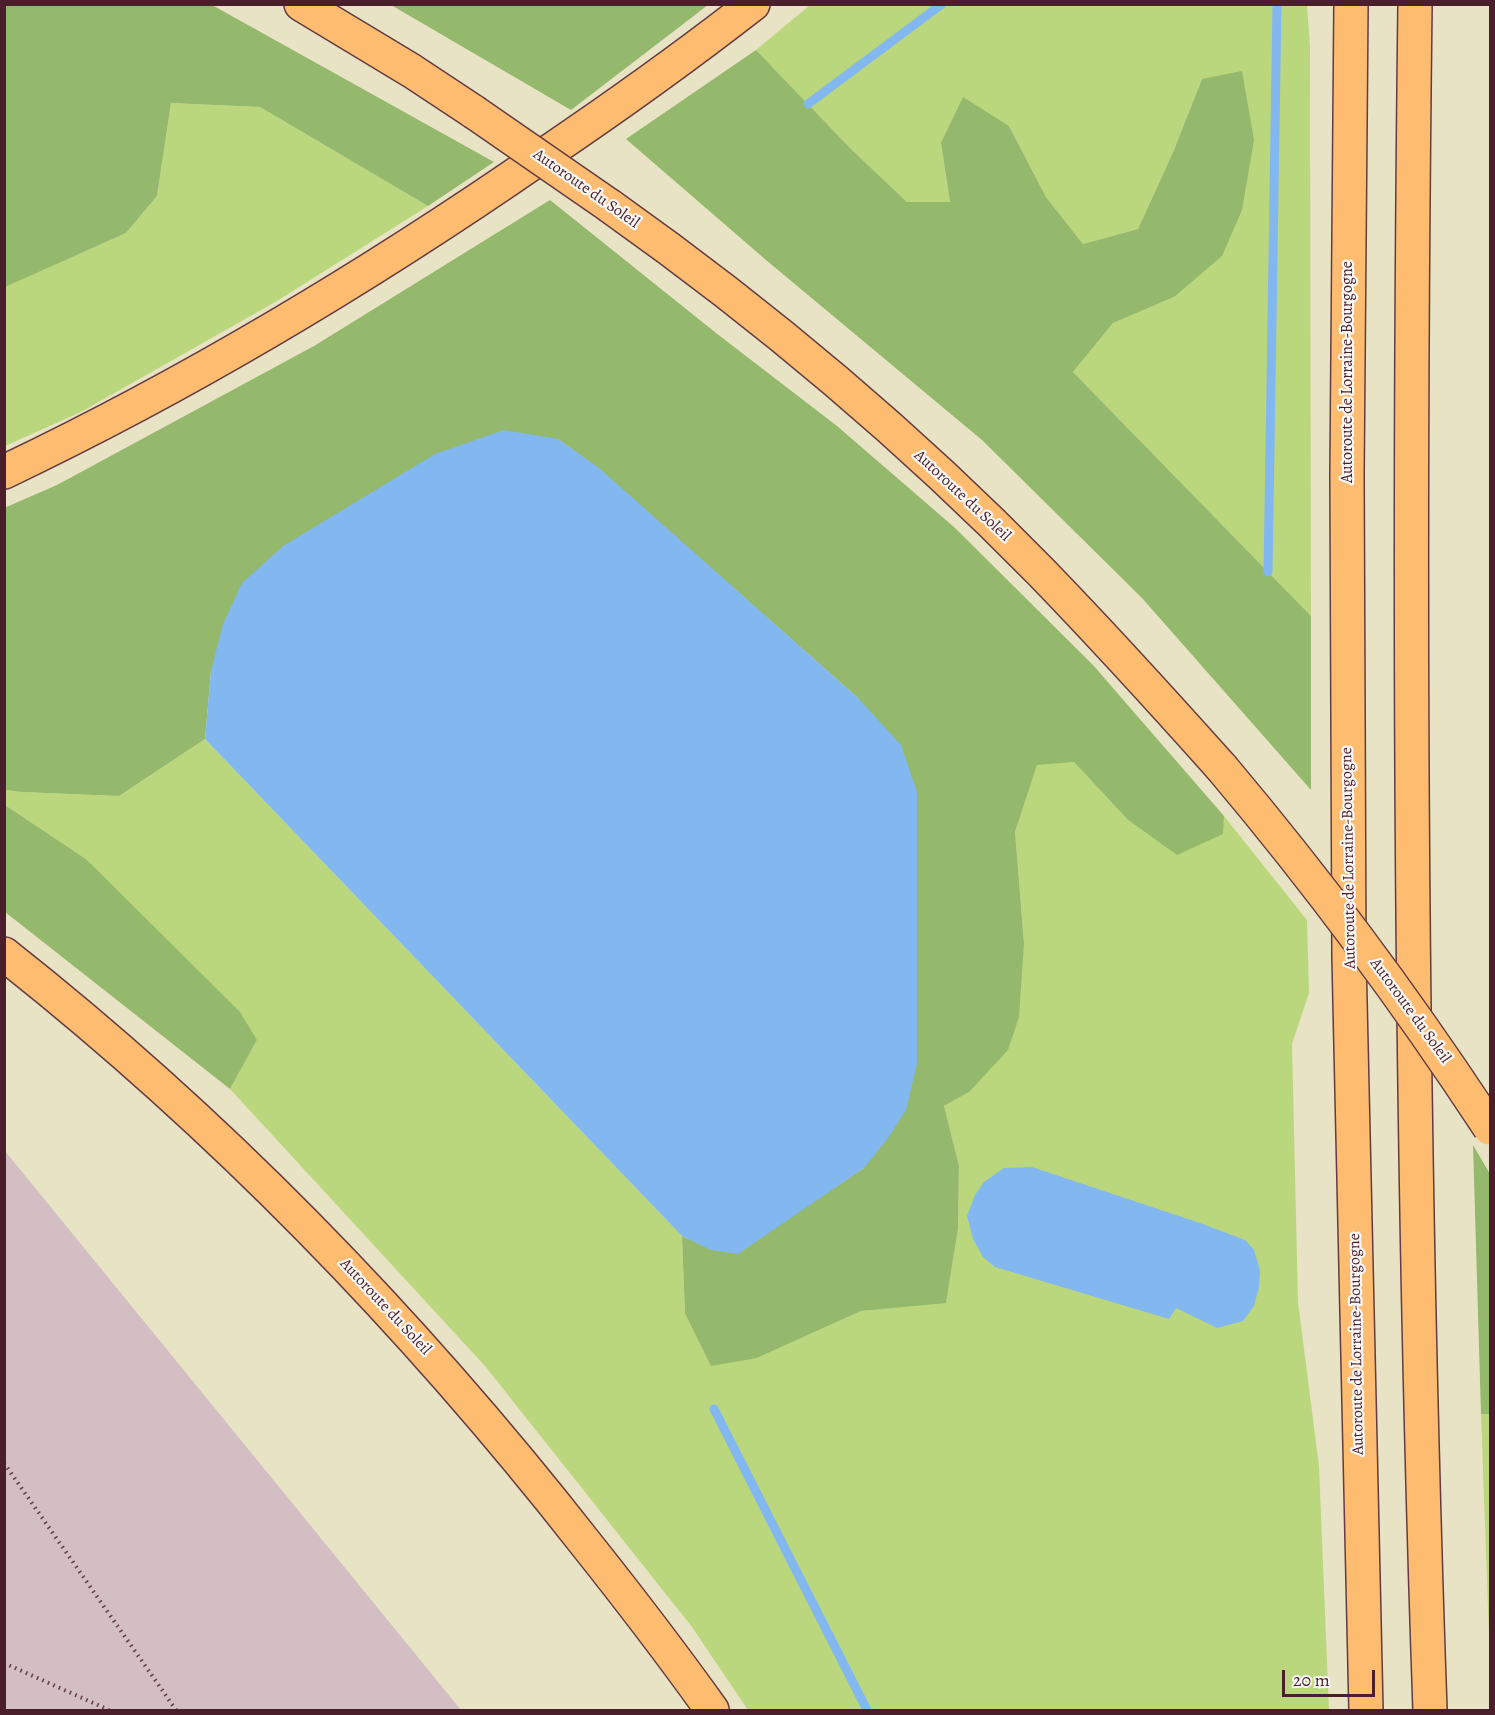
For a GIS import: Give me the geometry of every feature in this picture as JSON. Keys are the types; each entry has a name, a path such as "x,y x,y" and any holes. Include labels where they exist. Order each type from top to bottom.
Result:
{"highway":[{"name":"Autoroute du Soleil","path":"301,4 412,71 474,112 671,249 767,324 952,485 1090,623 1222,768 1351,930 1424,1029 1491,1128"},
{"path":"4,472 93,428 200,370 391,257 508,180 648,83 753,4"},
{"name":"Autoroute de Lorraine-Bourgogne","path":"1351,4 1347,474 1349,957 1366,1710"},
{"path":"1415,4 1411,449 1413,961 1430,1710"},
{"name":"Autoroute du Soleil","path":"4,954 109,1040 240,1159 375,1296 446,1373 517,1457 634,1605 712,1710"}],"path":[{"path":"4,1463 176,1710"},
{"path":"4,1663 109,1710"}],"shaded area":[{"path":"5,1151 461,1710 5,1710"}],"green space":[{"path":"4,5 212,5 494,162 428,206 260,107 171,103 157,196 126,233 5,287"},
{"path":"391,5 708,5 571,110"},
{"path":"810,5 1307,5 1310,46 1311,616 1073,372 1113,323 1174,297 1202,79 1174,150 1138,229 1083,244 1046,197 1009,126 941,143 950,202 907,202 851,149 756,50"},
{"path":"756,50 851,149 907,202 950,202 941,143 963,97 1009,126 1046,197 1083,244 1138,229 1174,150 1202,79 1242,71 1254,140 1242,210 1222,256 1174,297 1113,323 1073,372 1311,616 1311,790 1142,598 982,440 766,260 626,139"},
{"path":"171,103 260,107 428,206 277,301 81,412 5,446 4,287 126,233 157,196"},
{"path":"550,200 837,426 954,527 1093,665 1224,816 1223,834 1177,855 1127,819 1074,762 1037,765 1015,832 1024,943 1019,1017 1008,1050 969,1092 944,1106 959,1166 958,1229 946,1303 861,1311 757,1358 711,1366 685,1313 682,1236 711,1249 810,1204 864,1168 858,698 599,469 558,439 211,671 205,739 119,796 5,790 4,508 57,485 314,346"},
{"path":"205,739 682,1236 685,1313 757,1358 861,1311 946,1302 958,1229 959,1166 944,1106 969,1092 1024,943 1015,832 1037,764 1074,762 1127,819 1222,834 1224,816 1307,920 1309,993 1292,1044 1298,1302 1319,1466 1329,1710 748,1710 692,1627 485,1366 230,1089 257,1040 86,859 5,805 4,790 119,796"},
{"path":"5,805 86,859 240,1012 257,1040 230,1089 5,912"},
{"path":"1473,1145 1490,1174 1490,1414 1481,1414"},
{"path":"1481,1414 1490,1414 1490,1664"}],"water":[{"path":"504,430 558,439 599,468 858,698 901,745 917,792 917,1064 906,1110 888,1138 864,1168 738,1254 711,1250 682,1236 205,739 211,671 223,624 242,583 283,546 435,454"},
{"path":"1032,1167 1245,1240 1254,1250 1260,1270 1259,1287 1254,1306 1243,1321 1217,1328 1176,1308 1169,1319 995,1267 983,1257 973,1239 967,1216 975,1195 984,1182 1004,1168"}],"waterway":[{"path":"808,104 942,4"},
{"path":"1268,572 1277,4"},
{"path":"714,1409 867,1710"}]}
